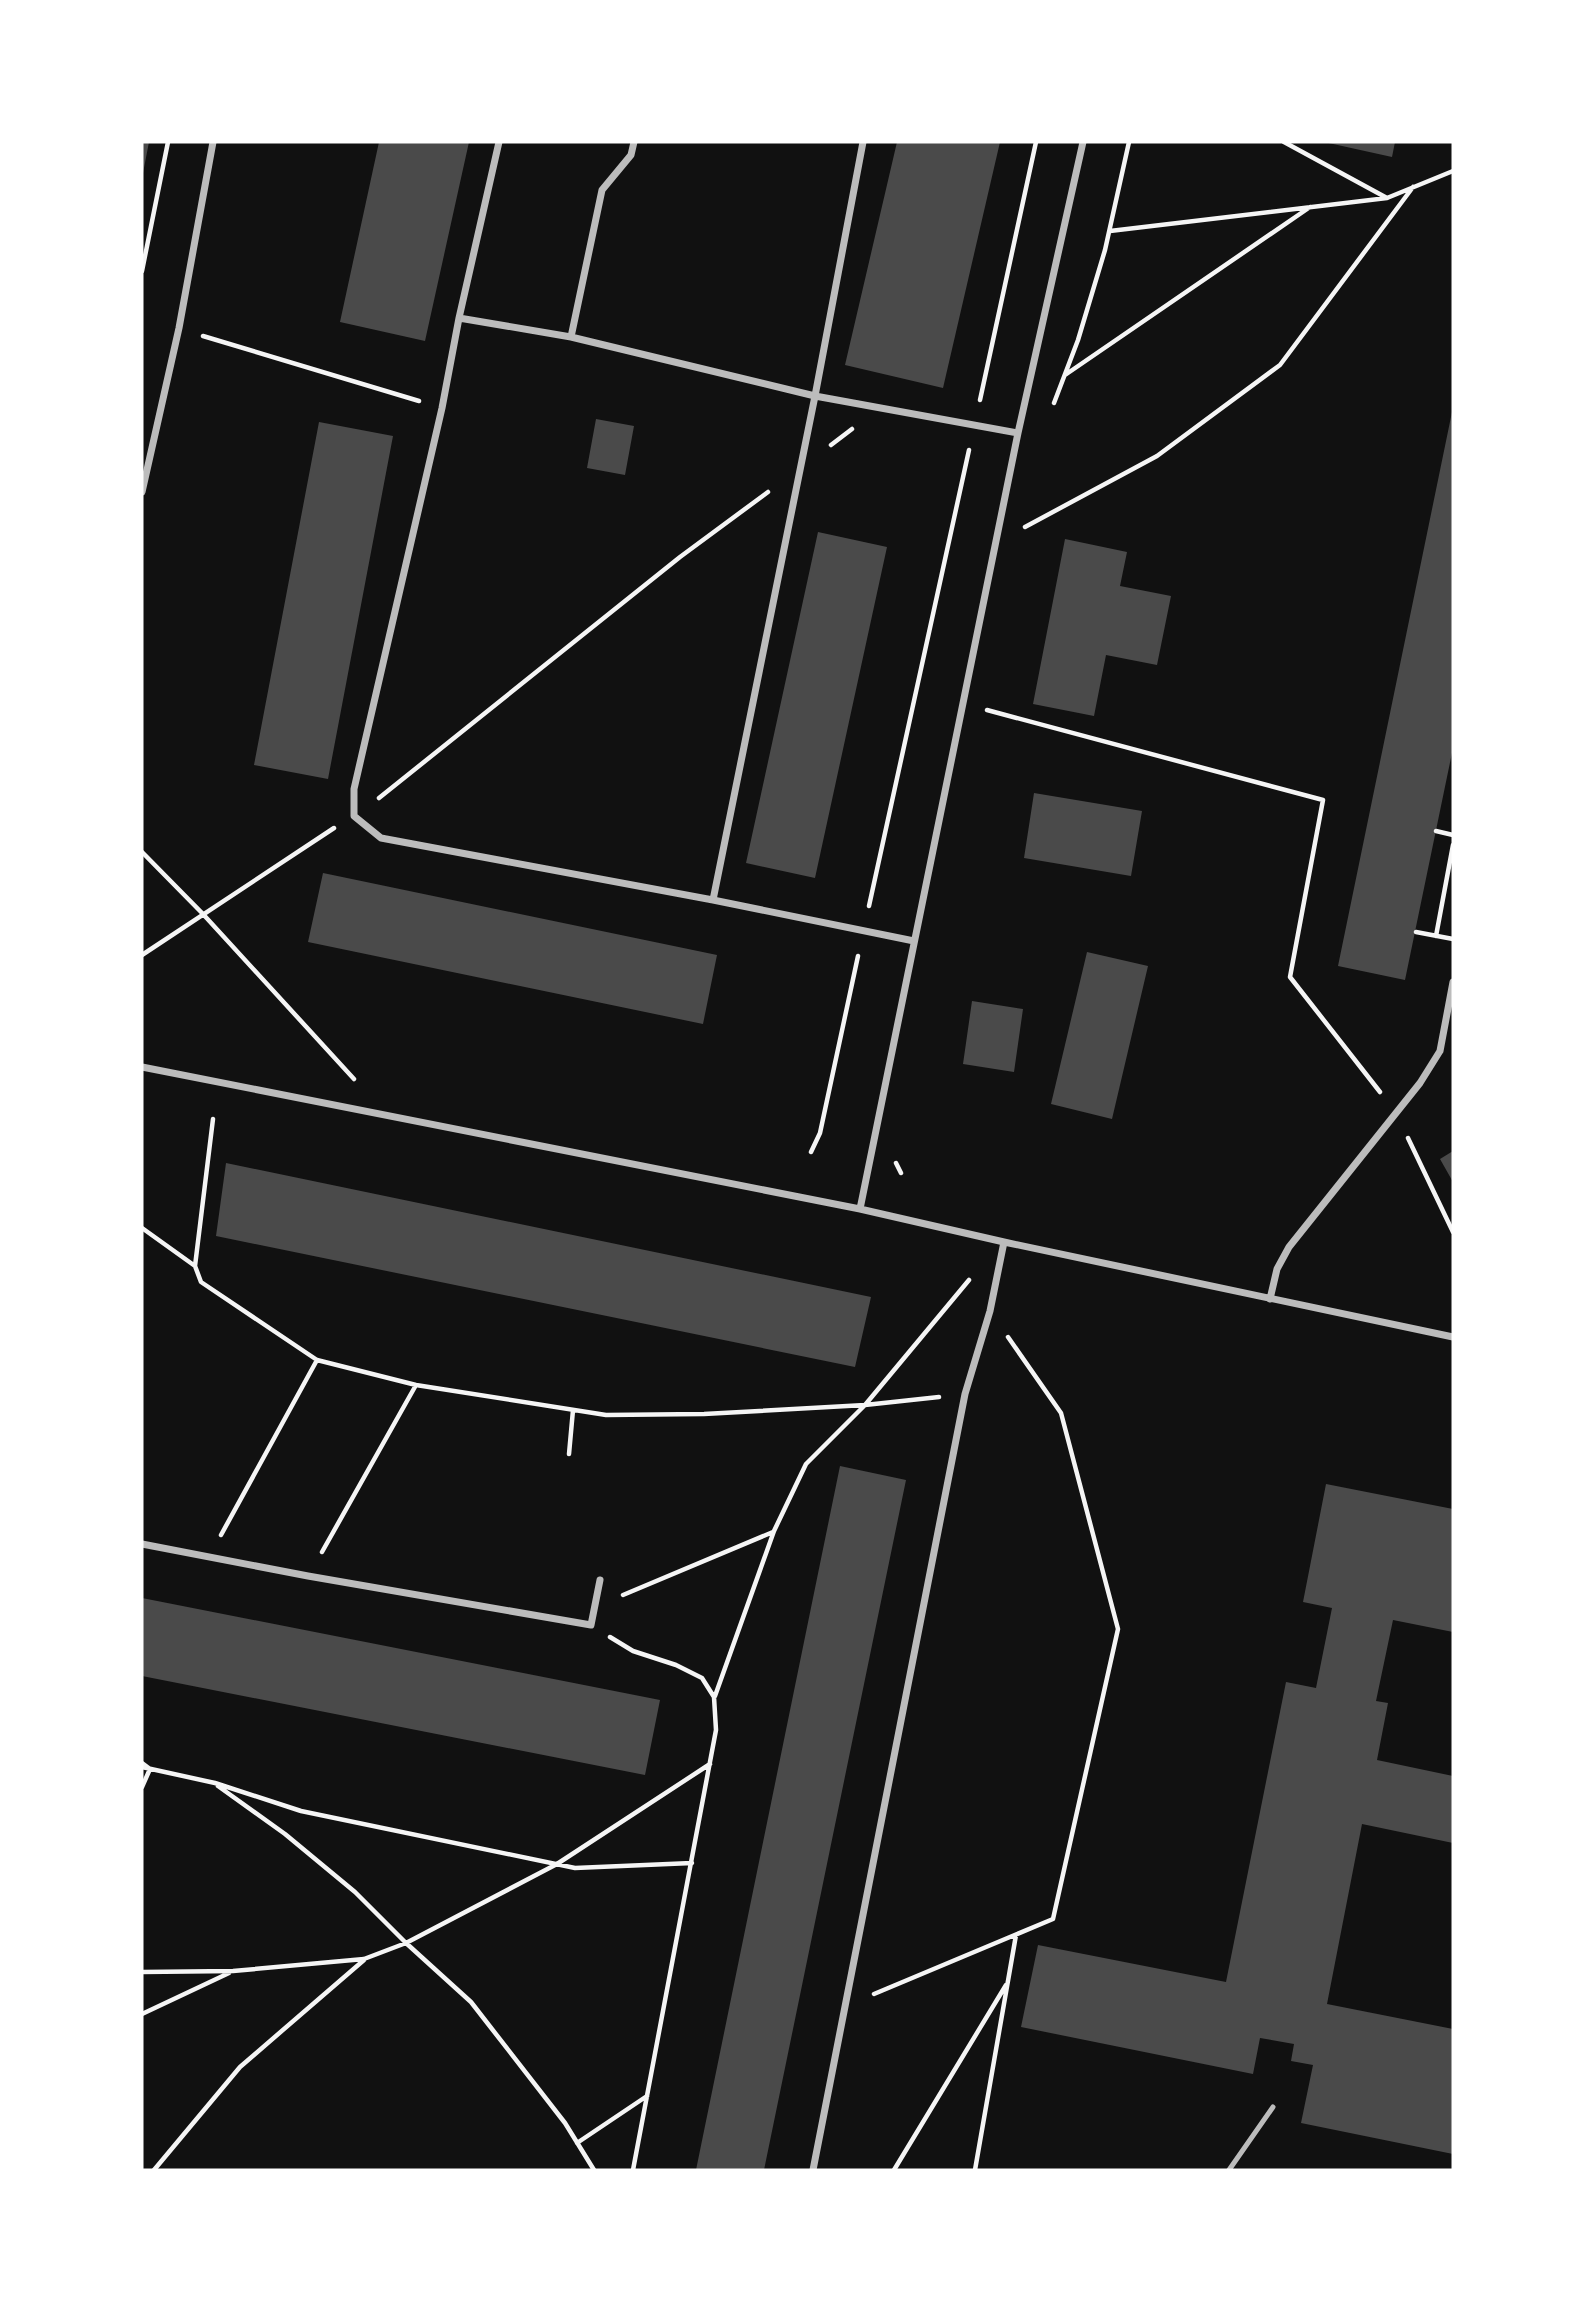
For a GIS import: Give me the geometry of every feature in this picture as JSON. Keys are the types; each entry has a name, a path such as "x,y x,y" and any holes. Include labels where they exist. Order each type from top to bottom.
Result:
{"street":[{"path":"142,492 179,328 213,142"},
{"path":"499,142 459,318 442,408 354,789 354,816 381,838 713,900 914,942"},
{"path":"571,337 602,190 631,155 634,142"},
{"path":"713,900 815,396 863,142"},
{"path":"860,1209 1018,433 1083,142"},
{"path":"459,318 571,337 815,396 1018,433"},
{"path":"1270,1299 1277,1269 1289,1247 1420,1083 1440,1051 1453,982"},
{"path":"142,1067 860,1209 1453,1337"},
{"path":"813,2170 964,1394 990,1311 1004,1242"},
{"path":"142,1544 591,1625 600,1580"}],"lane":[{"path":"1228,2170 1273,2107"}],"path":[{"path":"142,271 168,142"},
{"path":"811,1152 820,1133 1036,142"},
{"path":"1284,142 1387,198"},
{"path":"1110,231 1387,198 1453,171"},
{"path":"1022,528 1157,456 1280,365 1413,187"},
{"path":"1065,375 1310,207"},
{"path":"179,328 442,408"},
{"path":"142,955 202,913 354,816 403,780 680,557 881,407"},
{"path":"984,709 1323,800 1290,976 1396,1113 1453,1232"},
{"path":"1436,831 1453,835"},
{"path":"1436,936 1453,845"},
{"path":"142,852 202,913 354,1079"},
{"path":"1416,932 1453,939"},
{"path":"213,1119 195,1266 201,1282 317,1360 415,1385 618,1415 865,1405 964,1394"},
{"path":"142,1228 195,1266"},
{"path":"633,2170 716,1730 714,1697 774,1531 806,1464 865,1405 972,1276"},
{"path":"846,2005 1053,1919 1118,1629 1061,1413 990,1311"},
{"path":"209,1556 317,1360"},
{"path":"308,1576 415,1385"},
{"path":"569,1454 573,1410"},
{"path":"597,1592 622,1596 774,1531"},
{"path":"591,1625 633,1651 676,1665 702,1678 714,1697"},
{"path":"142,1972 233,1971 364,1959 406,1943 556,1864 710,1764"},
{"path":"142,1765 215,1783 301,1811 575,1868 692,1863"},
{"path":"142,1787 150,1769"},
{"path":"215,1783 285,1834 355,1892 471,2002 565,2123 594,2170"},
{"path":"975,2170 1016,1934"},
{"path":"154,2170 240,2067 364,1959"},
{"path":"142,2014 233,1971"},
{"path":"894,2170 1008,1981"},
{"path":"577,2143 648,2096"}],"building":[{"path":"142,142 149,142 143,173 142,173"},
{"path":"379,142 469,142 425,341 340,322"},
{"path":"897,142 1000,142 943,388 845,365"},
{"path":"1324,142 1395,142 1392,157"},
{"path":"1452,412 1453,748 1405,980 1338,966"},
{"path":"596,419 634,426 625,475 587,468"},
{"path":"319,422 393,436 328,779 254,765"},
{"path":"818,532 887,547 815,878 746,863"},
{"path":"1065,539 1127,552 1120,586 1171,596 1157,665 1106,655 1094,716 1033,704"},
{"path":"1034,793 1142,811 1131,876 1024,858"},
{"path":"323,873 717,955 703,1024 308,942"},
{"path":"1087,952 1148,966 1112,1119 1051,1104"},
{"path":"972,1001 1023,1009 1014,1072 963,1064"},
{"path":"1453,1151 1453,1182 1440,1159"},
{"path":"226,1163 871,1297 855,1367 216,1236"},
{"path":"840,1466 906,1480 764,2170 696,2170"},
{"path":"1326,1484 1453,1509 1453,1632 1393,1620 1376,1701 1388,1703 1377,1760 1453,1776 1453,1843 1362,1824 1327,2004 1453,2029 1453,2154 1301,2123 1313,2065 1291,2061 1294,2044 1260,2038 1253,2074 1021,2027 1038,1945 1226,1982 1286,1682 1316,1688 1332,1608 1303,1602"},
{"path":"142,1598 660,1700 645,1775 142,1676"}]}
